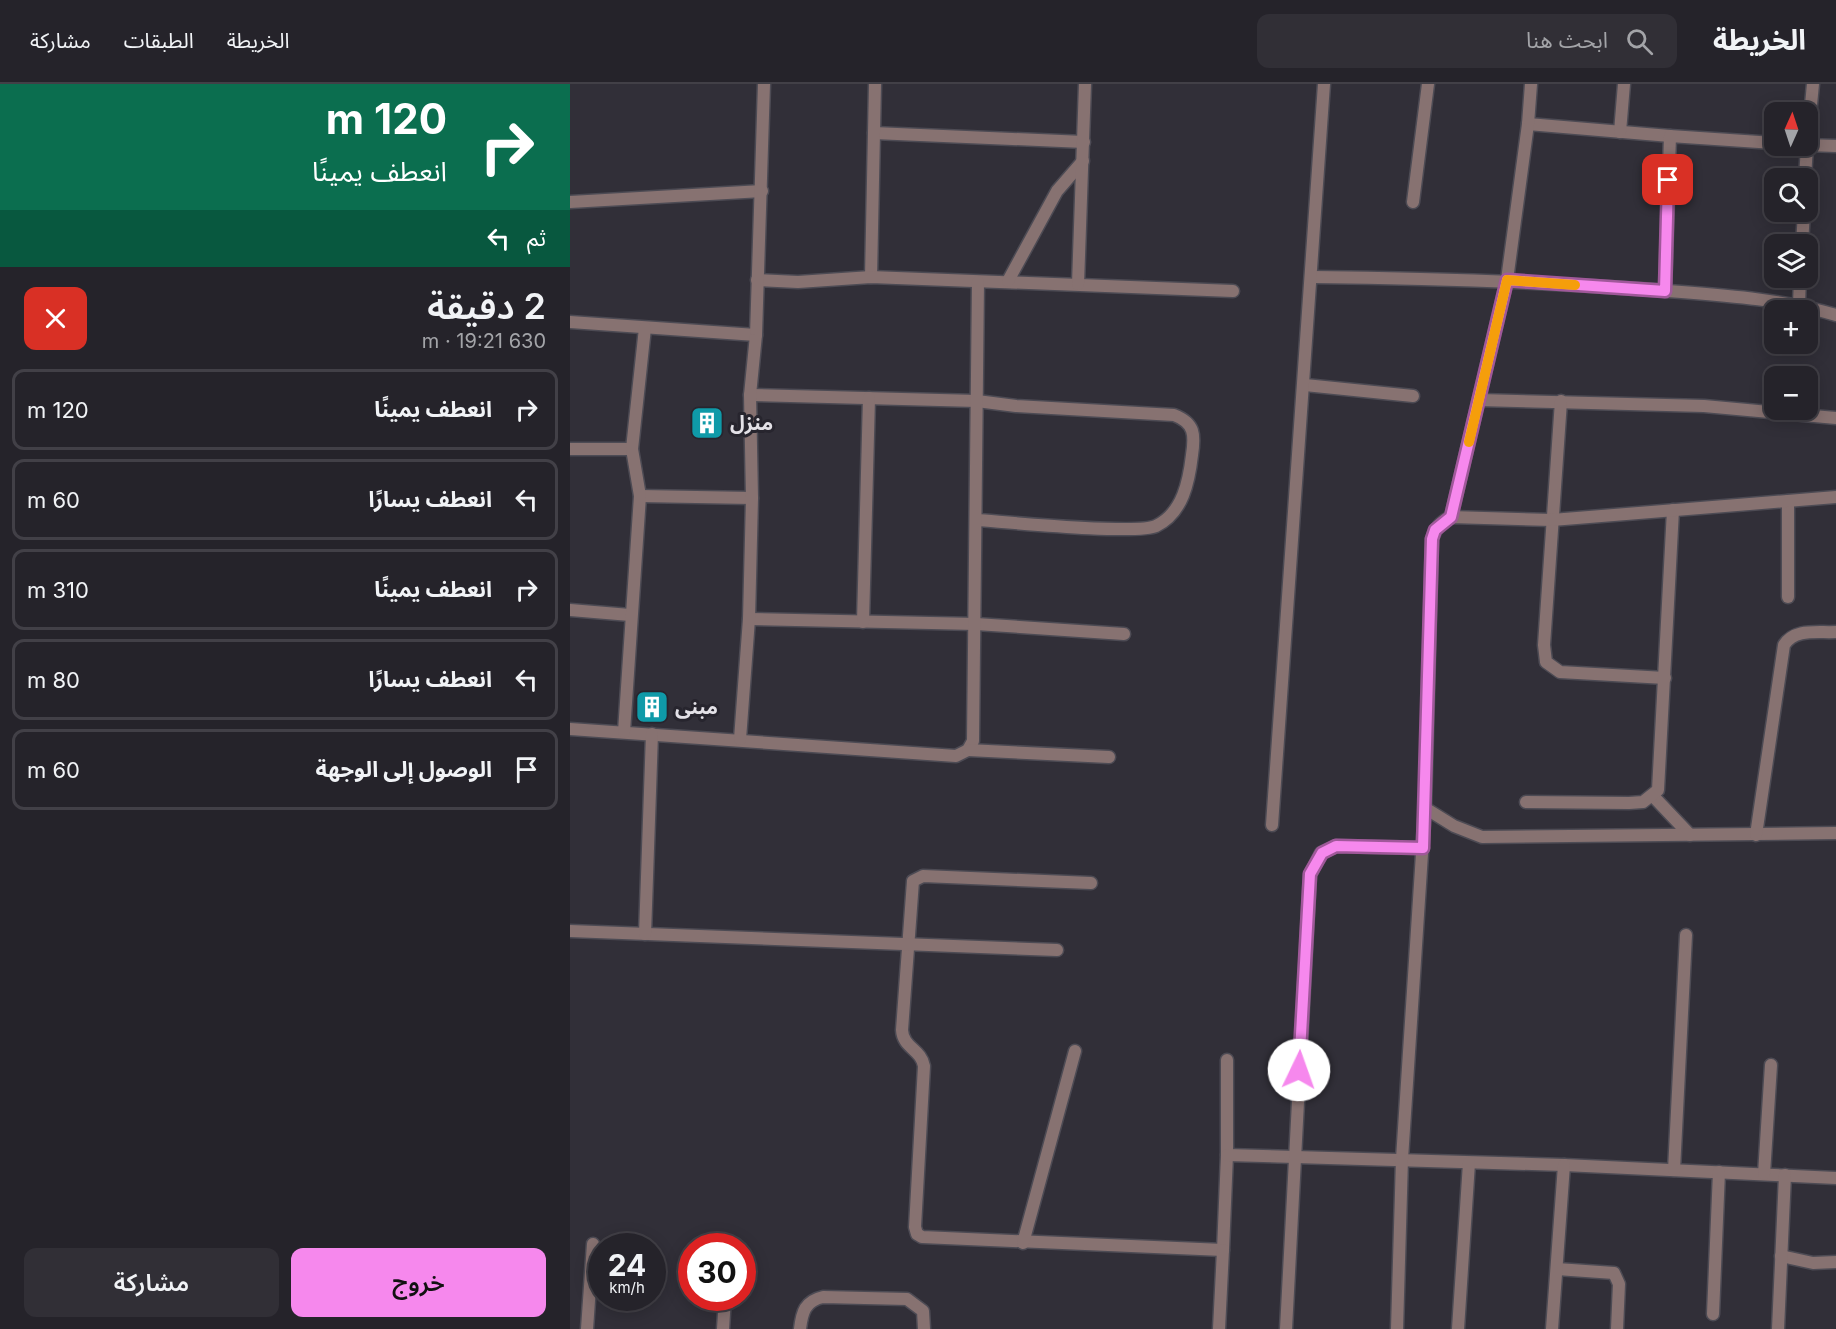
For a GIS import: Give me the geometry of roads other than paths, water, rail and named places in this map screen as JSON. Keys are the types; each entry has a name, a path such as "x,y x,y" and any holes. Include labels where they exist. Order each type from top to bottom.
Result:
{"street":[{"path":"740,739 749,619 752,498 750,395 756,335 756,280 762,191 765,84"},
{"path":"871,277 875,84"},
{"path":"1078,284 1085,84"},
{"path":"1272,825 1313,277 1324,84"},
{"path":"1413,202 1428,84"},
{"path":"1397,1329 1402,1159 1425,808 1432,539 1435,530 1451,517 1507,280 1528,124 1531,84"},
{"path":"1620,132 1624,84"},
{"path":"1811,102 1813,84"},
{"path":"1528,124 1764,142"},
{"path":"874,132 1084,142"},
{"path":"1665,291 1670,136"},
{"path":"1818,145 1836,146"},
{"path":"1008,281 1057,191 1083,161"},
{"path":"570,202 762,191"},
{"path":"756,280 798,282 871,277 1233,291"},
{"path":"1313,277 1507,280 1764,301"},
{"path":"968,750 973,741 976,624 978,282"},
{"path":"1818,310 1836,315"},
{"path":"570,322 756,335"},
{"path":"624,732 630,615 640,496 632,449 645,328"},
{"path":"1305,385 1413,396"},
{"path":"750,395 977,401 1046,409 1174,416 1184,419 1192,426 1195,436 1189,476 1183,496 1174,511 1154,527 1128,528 976,520"},
{"path":"863,622 869,398"},
{"path":"1479,400 1704,406 1836,418"},
{"path":"1561,401 1544,645 1546,662 1560,672 1665,678"},
{"path":"570,449 632,449"},
{"path":"640,496 752,498"},
{"path":"1451,517 1552,520 1836,497"},
{"path":"1788,501 1788,597"},
{"path":"1526,802 1629,803 1643,802 1653,796 1660,782 1673,510"},
{"path":"570,610 630,615"},
{"path":"749,619 976,624 1124,634"},
{"path":"1756,835 1784,645 1790,636 1798,633 1836,632"},
{"path":"570,729 740,739 957,756 968,750 1109,757"},
{"path":"645,934 652,734"},
{"path":"1653,796 1690,836"},
{"path":"1425,808 1454,826 1482,837 1836,833"},
{"path":"1286,1329 1310,874 1322,853 1336,846 1423,848"},
{"path":"1091,883 918,876 911,889 902,1035 907,1044 921,1056 924,1066 915,1231 922,1237 1223,1250"},
{"path":"570,931 1057,950"},
{"path":"1674,1170 1686,935"},
{"path":"1023,1243 1075,1051"},
{"path":"1219,1329 1227,1155 1227,1060"},
{"path":"1764,1174 1771,1065"},
{"path":"1227,1155 1564,1165 1836,1178"},
{"path":"1458,1329 1469,1163"},
{"path":"1552,1329 1564,1165"},
{"path":"1713,1314 1719,1172"},
{"path":"1778,1329 1785,1175"},
{"path":"1781,1256 1814,1263 1836,1262"},
{"path":"1557,1269 1614,1273 1619,1284 1617,1329"},
{"path":"800,1329 803,1311 807,1305 823,1297 907,1299 923,1311 924,1329"},
{"path":"587,1329 588,1311"},
{"path":"723,1329 724,1311"}],"place":[{"name":"منزل","path":"707,423"},
{"name":"مبنى","path":"652,707"}]}
